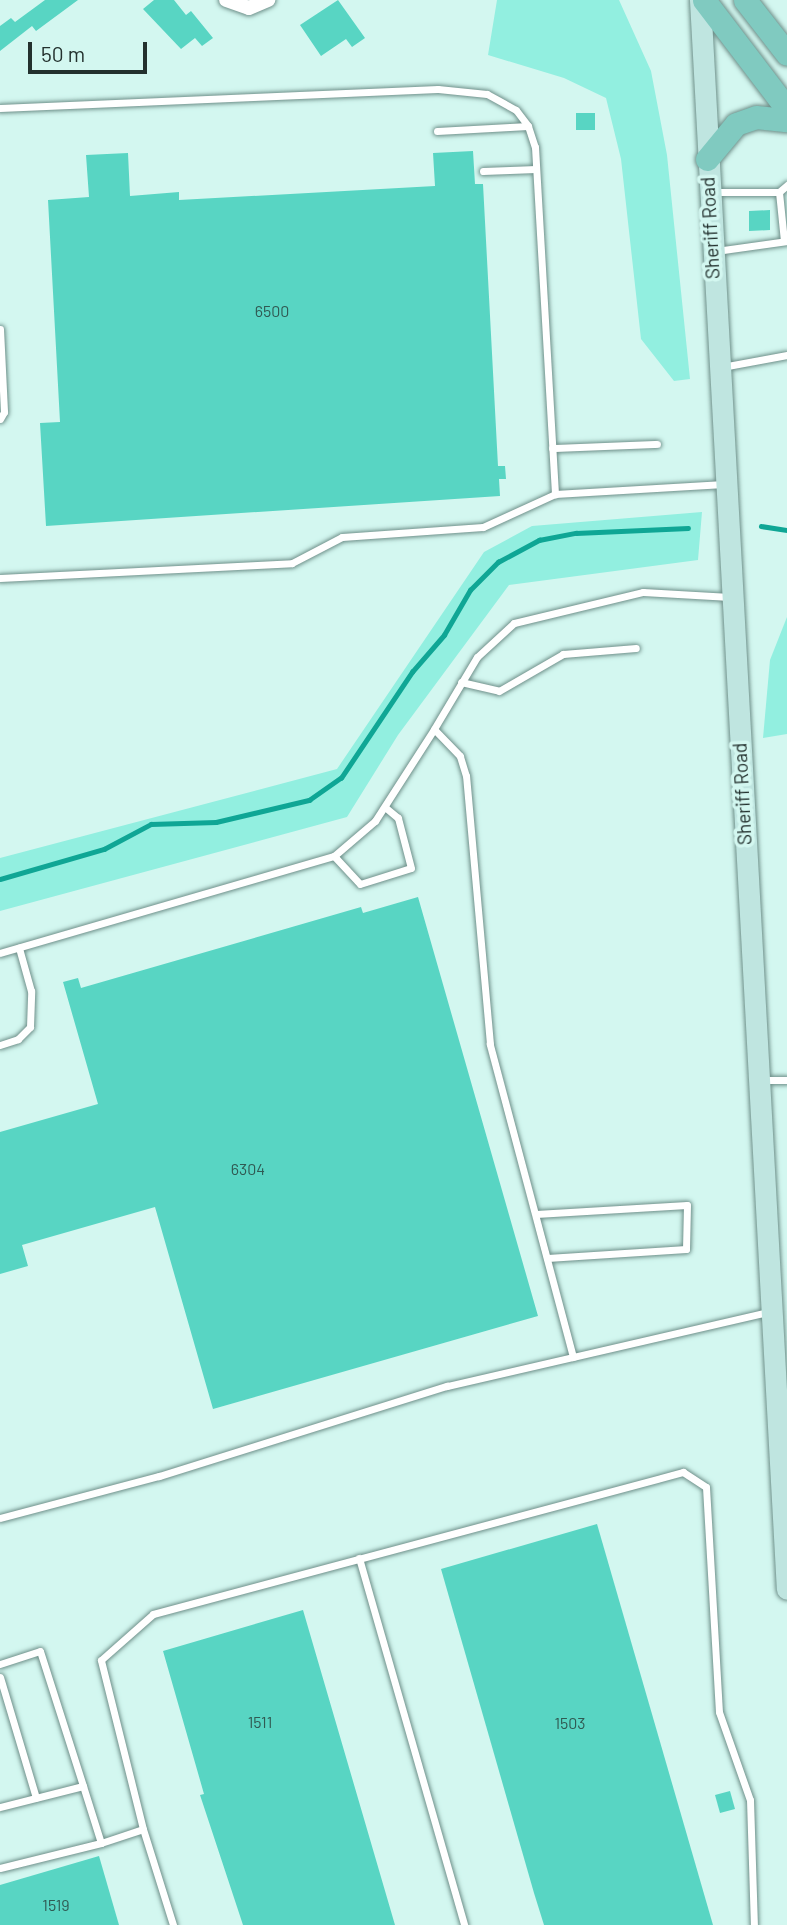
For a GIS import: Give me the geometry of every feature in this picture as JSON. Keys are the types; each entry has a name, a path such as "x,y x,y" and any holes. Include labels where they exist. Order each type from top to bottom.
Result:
{"main road":[{"path":"702,0 787,109"},
{"name":"Sheriff Road","path":"702,0 707,159 724,484 771,1311 780,1337 787,1588"},
{"path":"744,0 787,54"},
{"path":"707,159 736,124 757,117 787,120"}],"street":[{"path":"226,0 249,8 268,0"}],"lane":[{"path":"0,108 438,89 487,94 516,110 528,126 536,169 555,494"},
{"path":"437,131 528,126"},
{"path":"483,171 536,169"},
{"path":"709,192 779,192 787,185"},
{"path":"712,251 740,251 785,241 779,192"},
{"path":"0,329 4,412 0,419"},
{"path":"718,368 787,355"},
{"path":"552,448 657,444"},
{"path":"0,578 292,563 342,537 482,527 538,498 555,494 724,484"},
{"path":"0,953 334,856 363,834 385,807 461,682 492,641 524,619 643,592 731,597"},
{"path":"461,682 499,691 563,654 636,648"},
{"path":"434,729 460,756 466,776 490,1044 573,1357"},
{"path":"334,856 360,884 411,868 398,818 385,807"},
{"path":"0,1045 18,1040 30,1027 31,991 19,948"},
{"path":"758,1080 787,1080"},
{"path":"536,1214 687,1205 686,1249 547,1258"},
{"path":"0,1518 159,1476 447,1386 771,1311"},
{"path":"173,1925 143,1829 101,1660 153,1614 683,1472 706,1487 719,1712 750,1800 754,1925"},
{"path":"359,1558 464,1925"},
{"path":"0,1664 40,1651 101,1843"},
{"path":"0,1677 36,1798"},
{"path":"0,1807 83,1786"},
{"path":"0,1868 101,1843 143,1829"}],"green space":[{"path":"497,0 619,0 651,71 667,155 690,379 674,381 641,339 621,159 606,98 564,78 488,55"},
{"path":"702,512 698,560 509,585 398,735 347,817 0,911 0,858 337,769 484,552 532,526"},
{"path":"787,617 787,734 763,738 770,660"}],"building":[{"path":"45,0 78,0 36,31 32,26 0,51 0,26 11,18 15,22"},
{"path":"154,0 174,0 186,15 191,11 213,38 202,46 195,38 181,49 143,9"},
{"path":"338,0 365,38 352,47 346,39 321,56 300,25"},
{"path":"576,113 595,113 595,130 576,130"},
{"path":"473,151 475,184 483,184 498,466 505,466 506,479 499,479 500,496 46,526 40,423 60,422 48,200 89,197 86,155 128,153 130,196 179,192 179,200 435,186 433,153"},
{"path":"770,210 770,230 749,231 749,211"},
{"path":"418,897 538,1316 213,1409 155,1207 22,1245 28,1266 0,1274 0,1132 98,1104 63,982 78,978 81,988 361,907 363,913"},
{"path":"597,1524 713,1925 544,1925 534,1893 441,1569"},
{"path":"303,1610 395,1925 243,1925 200,1795 204,1794 163,1651"},
{"path":"730,1791 735,1809 720,1813 715,1795"},
{"path":"99,1856 119,1925 0,1925 0,1885"}],"waterway":[{"path":"761,526 787,530"},
{"path":"0,879 104,849 151,824 216,822 309,800 341,778 412,672 444,635 470,590 498,562 539,540 576,533 688,528"}]}
